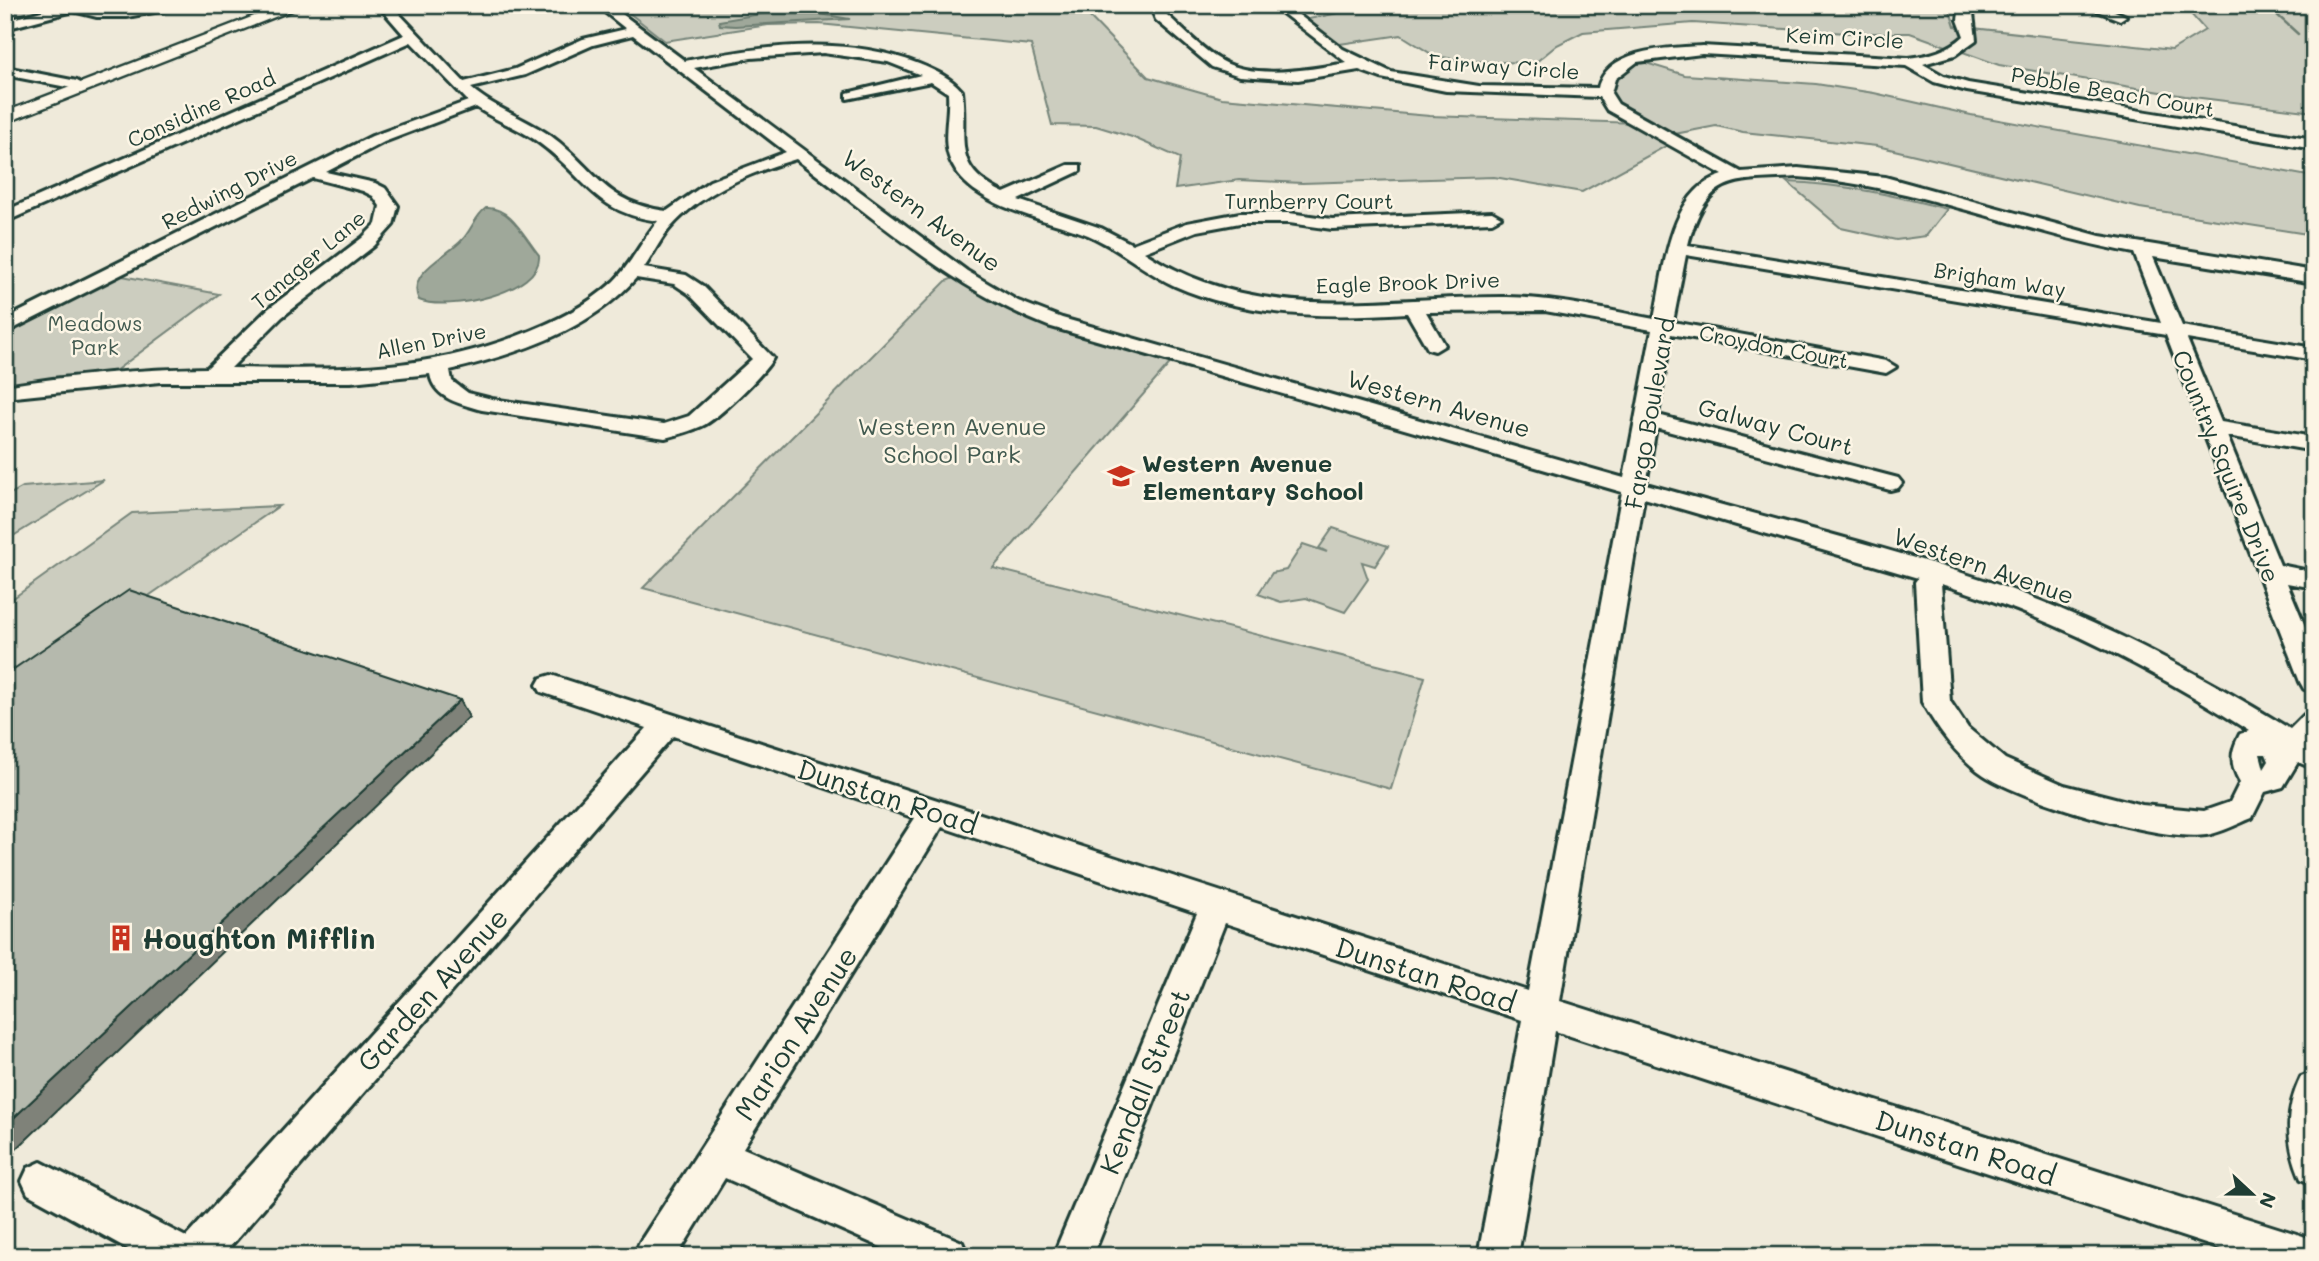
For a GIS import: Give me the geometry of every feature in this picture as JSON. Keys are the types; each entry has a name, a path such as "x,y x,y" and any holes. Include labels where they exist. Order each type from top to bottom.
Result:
{"main road":[{"path":"5,115 284,5"},
{"path":"5,115 298,5"}],"street":[{"path":"5,25 71,6 126,12 122,22 142,20 154,10 187,5"},
{"path":"384,5 478,102 529,127 617,206 639,214 670,218"},
{"name":"Western Avenue","path":"601,5 960,275 1020,309 1055,323 1934,573 2041,609 2112,641 2200,687 2303,752"},
{"name":"Fairway Circle","path":"1156,5 1161,17 1217,64 1240,72 1298,76 1361,65"},
{"name":"Fairway Circle","path":"1278,5 1361,65 1434,85 1604,93"},
{"name":"Keim Circle","path":"1604,93 1608,77 1633,59 1674,52 1702,50 1909,62 1941,57 1961,47 1971,37 1965,19 1966,5"},
{"path":"2088,5 2120,16"},
{"path":"463,86 520,72 588,42 634,31"},
{"name":"Considine Road","path":"5,217 414,36"},
{"name":"Eagle Brook Drive","path":"682,66 730,56 828,49 875,53 911,63 937,76 956,91 958,111 954,151 958,160 979,183 1003,200 1091,230 1182,282 1245,301 1313,309 1367,311 1497,301 1545,305 1663,325"},
{"name":"Pebble Beach Court","path":"1909,62 1939,79 1967,87 2314,144"},
{"path":"9,73 77,85"},
{"path":"852,96 937,76"},
{"path":"1604,93 1612,107 1632,120 1738,177"},
{"name":"Redwing Drive","path":"5,327 402,128 478,102"},
{"name":"Allen Drive","path":"5,392 127,377 213,374 372,375 439,366 533,337 580,314 613,291 631,272 670,218 694,197 726,179 799,153"},
{"path":"1003,200 1074,168"},
{"name":"Fargo Boulevard","path":"1499,1256 1663,325 1680,248 1696,198 1709,186 1738,177 1804,171 1871,178 2043,226 2141,249 2314,276"},
{"name":"Tanager Lane","path":"213,374 275,313 368,242 384,225 389,206 379,192 311,173"},
{"name":"Turnberry Court","path":"1131,251 1193,226 1240,218 1289,218 1332,224 1492,217"},
{"name":"Brigham Way","path":"1680,248 2314,354"},
{"name":"Country Squire Drive","path":"2141,249 2314,682"},
{"path":"439,366 442,384 461,397 490,405 604,420 653,431 688,425 759,366 763,358 696,290 679,279 631,272"},
{"path":"1413,307 1434,345"},
{"name":"Croydon Court","path":"1663,325 1886,367"},
{"name":"Galway Court","path":"1648,419 1890,483"},
{"path":"2212,427 2314,444"},
{"path":"2268,571 2314,580"},
{"path":"1934,573 1928,582 1936,702 1958,736 1995,767 2057,795 2142,817 2205,823 2241,810 2255,782"},
{"name":"Dunstan Road","path":"551,685 1540,1012 2303,1256"},
{"path":"2303,752 2314,722"},
{"name":"Garden Avenue","path":"196,1256 668,723"},
{"name":"Marion Avenue","path":"654,1256 936,811"},
{"name":"Kendall Street","path":"1073,1256 1216,906"},
{"path":"2313,1089 2307,1112 2308,1145 2314,1166"},
{"path":"717,1156 947,1256"},
{"path":"41,1181 182,1256"}],"green space":[{"path":"5,5 61,5 62,8 5,23"},
{"path":"619,5 1027,5 1086,13 1148,77 1222,98 1430,116 1636,123 1612,107 1608,77 1633,59 1685,75 1816,84 1874,93 1971,115 2314,177 2314,235 2140,208 1877,146 1743,132 1716,126 1675,134 1666,146 1582,192 1494,177 1302,183 1239,180 1175,189 1180,158 1132,137 1096,126 1052,125 1031,45 819,24 768,25 665,41"},
{"path":"1377,5 1938,5 1949,7 1955,26 2172,50 2205,30 2191,14 2163,5 2314,5 2314,112 2185,96 1999,65 1910,33 1847,33 1693,23 1583,32 1557,45 1535,63 1462,61 1433,55 1401,35 1333,45 1299,21"},
{"path":"1787,182 1868,191 1947,209 1926,236 1896,240 1841,228"},
{"name":"Meadows Park","path":"117,275 219,294 111,374 5,388 5,331"},
{"name":"Western Avenue School Park","path":"956,277 1004,306 1061,329 1173,360 993,568 1425,677 1391,789 643,588 946,281"},
{"path":"104,480 5,541 5,497 23,487"},
{"path":"279,506 5,695 5,604 132,513"},
{"path":"1333,528 1388,546 1375,566 1362,562 1368,579 1345,612 1306,598 1281,602 1258,594 1272,573 1286,570 1303,544 1327,552 1319,548"}],"shaded area":[{"path":"790,9 850,19 735,26 720,25 719,21"},
{"path":"486,208 502,212 516,224 539,255 536,268 526,280 491,296 450,303 419,300 416,290 423,273 462,240"}],"building":[{"name":"Houghton Mifflin","path":"129,590 460,700 5,1126 5,675"}],"waterway":[{"path":"2259,5 2275,13 2298,34"}],"place":[{"name":"Western Avenue Elementary School","path":"1121,476"},
{"name":"Houghton Mifflin","path":"121,938"}]}
